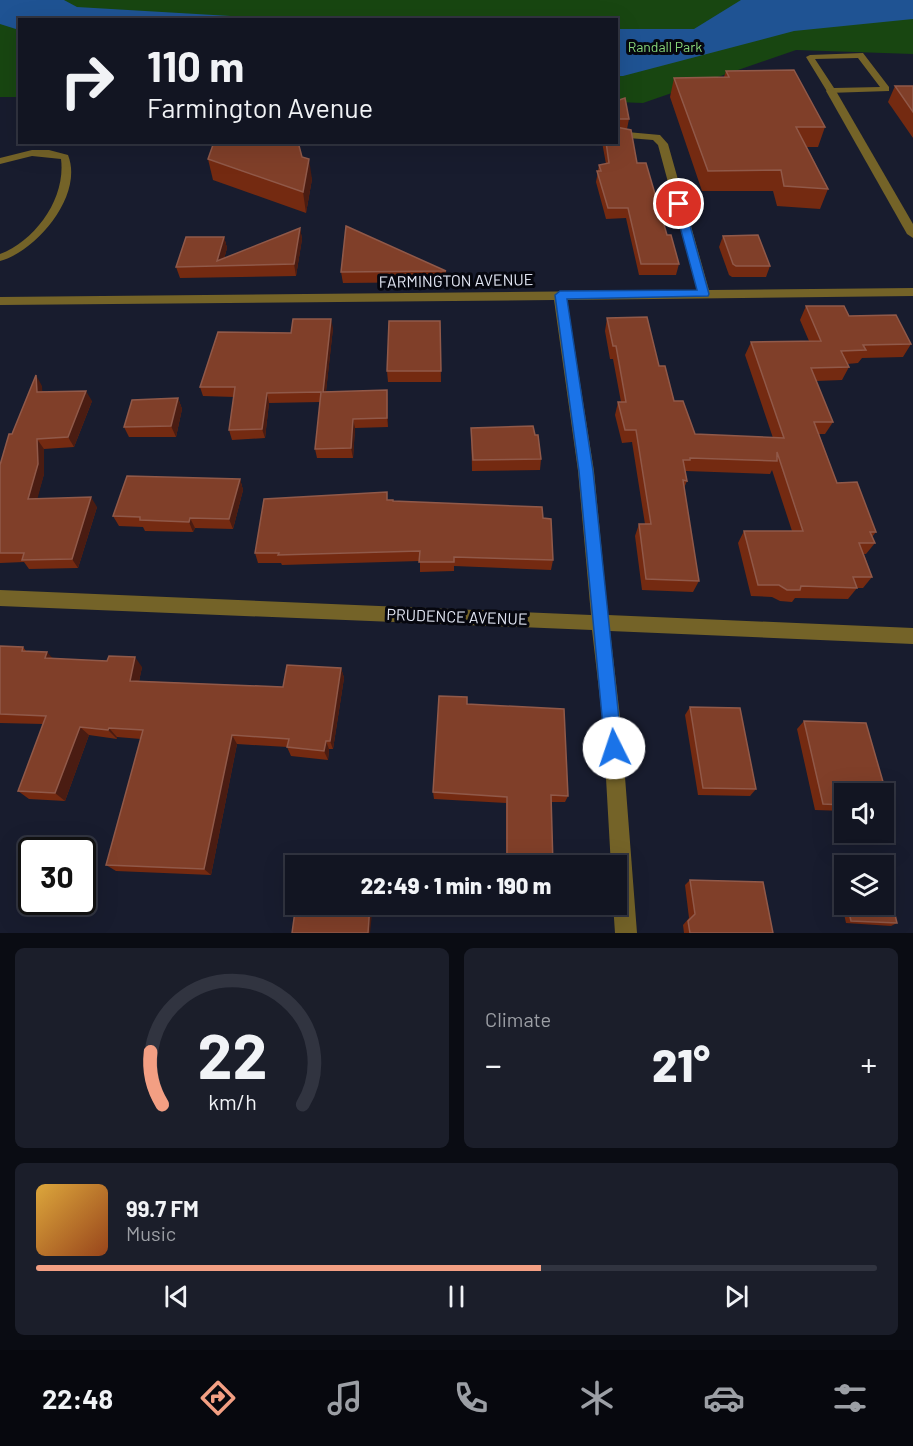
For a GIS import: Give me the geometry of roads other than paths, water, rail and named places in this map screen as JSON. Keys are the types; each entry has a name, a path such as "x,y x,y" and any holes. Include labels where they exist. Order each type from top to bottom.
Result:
{"street":[{"path":"831,91 913,234"},
{"path":"618,134 656,137 663,144 704,294"},
{"name":"FARMINGTON AVENUE","path":"0,301 913,292"},
{"path":"560,295 586,471 612,725 626,933"},
{"name":"PRUDENCE AVENUE","path":"0,598 913,636"}],"lane":[{"path":"860,55 886,89 875,90 831,91 810,57 860,55"},
{"path":"0,161 21,154 49,152 65,158 67,164 65,186 44,227 27,244 0,258"}],"water":[{"path":"0,0 64,0 77,7 264,18 18,18 18,30 0,24"},
{"path":"741,0 913,0 913,19 794,31 618,76 618,29 694,29"}],"park label":[{"name":"Randall Park","path":"665,46"}]}
